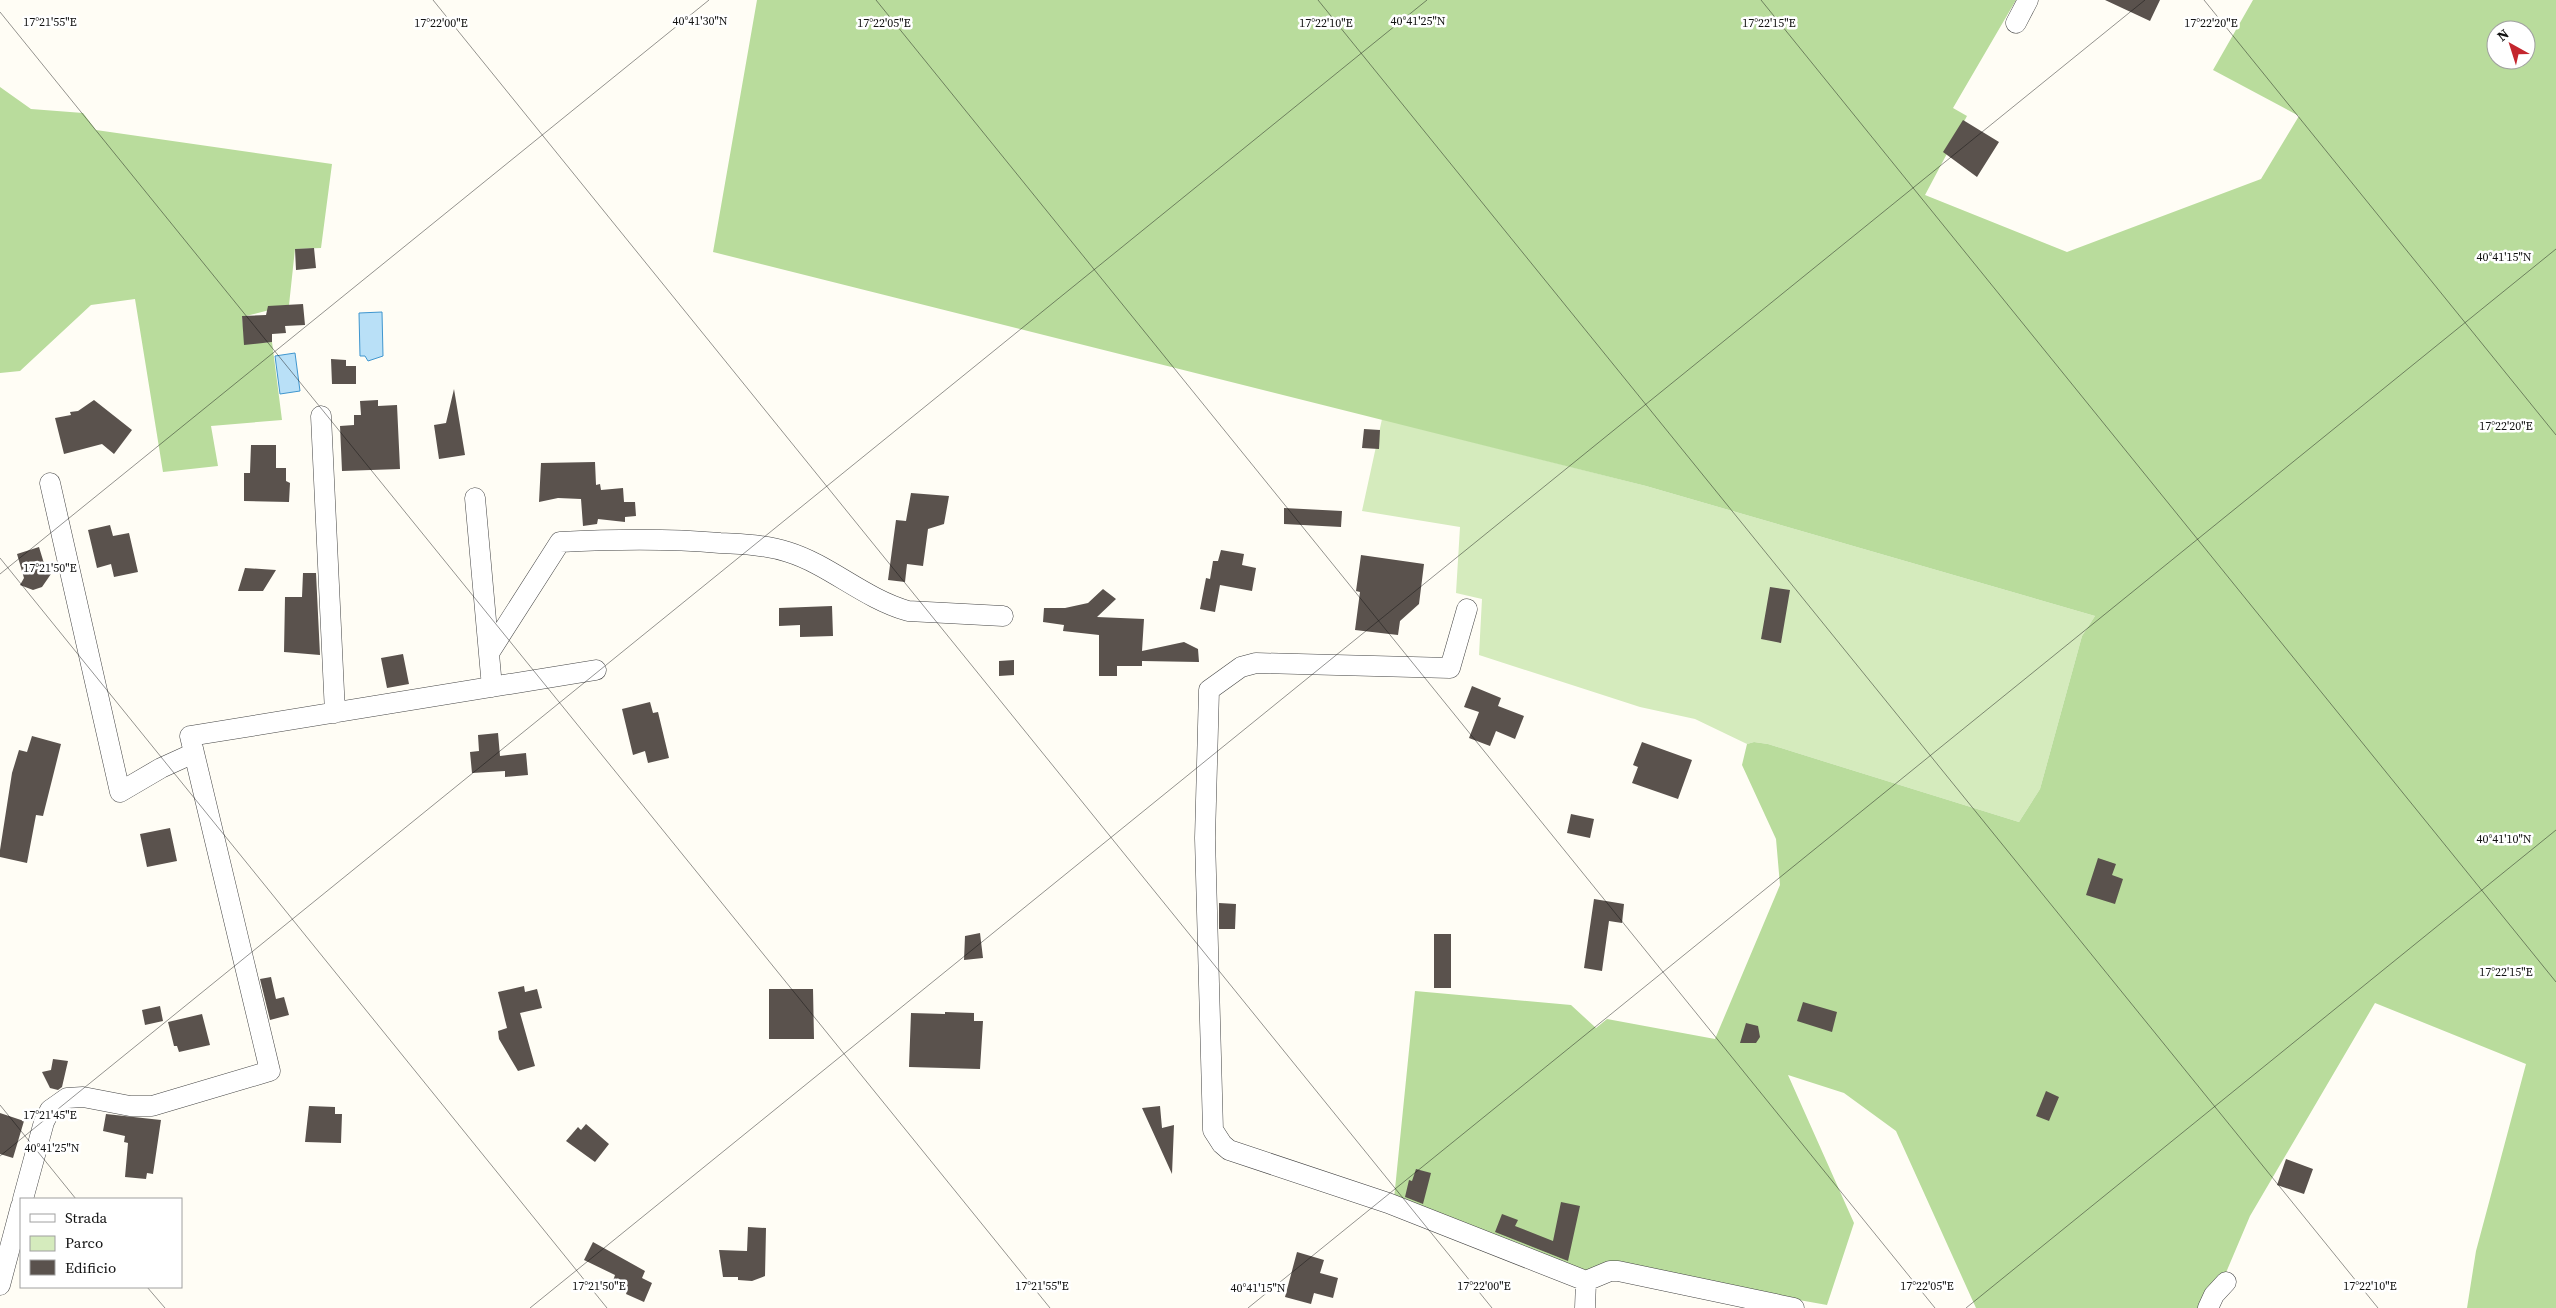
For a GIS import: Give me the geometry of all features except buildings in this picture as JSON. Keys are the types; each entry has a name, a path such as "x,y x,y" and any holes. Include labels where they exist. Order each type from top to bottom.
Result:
{"street":[{"path":"2016,23 2028,0"},
{"path":"321,416 335,713"},
{"path":"50,483 120,792 161,768 194,753"},
{"path":"475,498 492,687"},
{"path":"488,654 560,542 669,538 771,548 808,560 861,592 893,606 908,610 1003,616"},
{"path":"1467,609 1450,668 1256,663 1242,667 1209,690 1205,838 1213,1130 1222,1144 1229,1150 1388,1203 1586,1281 1610,1271 1618,1271 1794,1308"},
{"path":"23,1198 44,1122 50,1110 67,1098 82,1096 130,1106 152,1106 270,1071 190,736 596,670"},
{"path":"0,1284 20,1210"},
{"path":"1585,1308 1586,1281"},
{"path":"2208,1308 2214,1295 2226,1282"}],"green space":[{"path":"757,0 2016,0 1953,108 1967,116 1925,195 2067,252 2261,179 2299,116 2213,70 2253,0 2556,0 2556,1308 2467,1308 2476,1251 2526,1064 2375,1003 2250,1216 2211,1308 1976,1308 1896,1131 1844,1093 1788,1075 1854,1223 1827,1305 1641,1272 1584,1273 1394,1199 1415,991 1571,1005 1596,1028 1607,1019 1715,1039 1780,885 1776,839 1742,765 1747,744 1754,742 1768,744 2019,822 2040,789 2082,636 2095,616 1646,486 713,252"},
{"path":"0,87 31,109 83,113 96,130 332,164 321,248 295,249 289,305 242,317 245,344 272,342 282,420 211,426 218,466 163,472 135,299 91,305 20,371 0,373"},
{"path":"1382,419 1646,486 2095,616 2082,636 2040,789 2019,822 1768,744 1754,742 1747,744 1695,719 1640,707 1479,655 1482,599 1456,593 1460,527 1362,511"}],"water":[{"path":"382,312 383,356 368,361 365,356 360,356 359,313"},
{"path":"295,353 300,391 280,394 275,356"}]}
